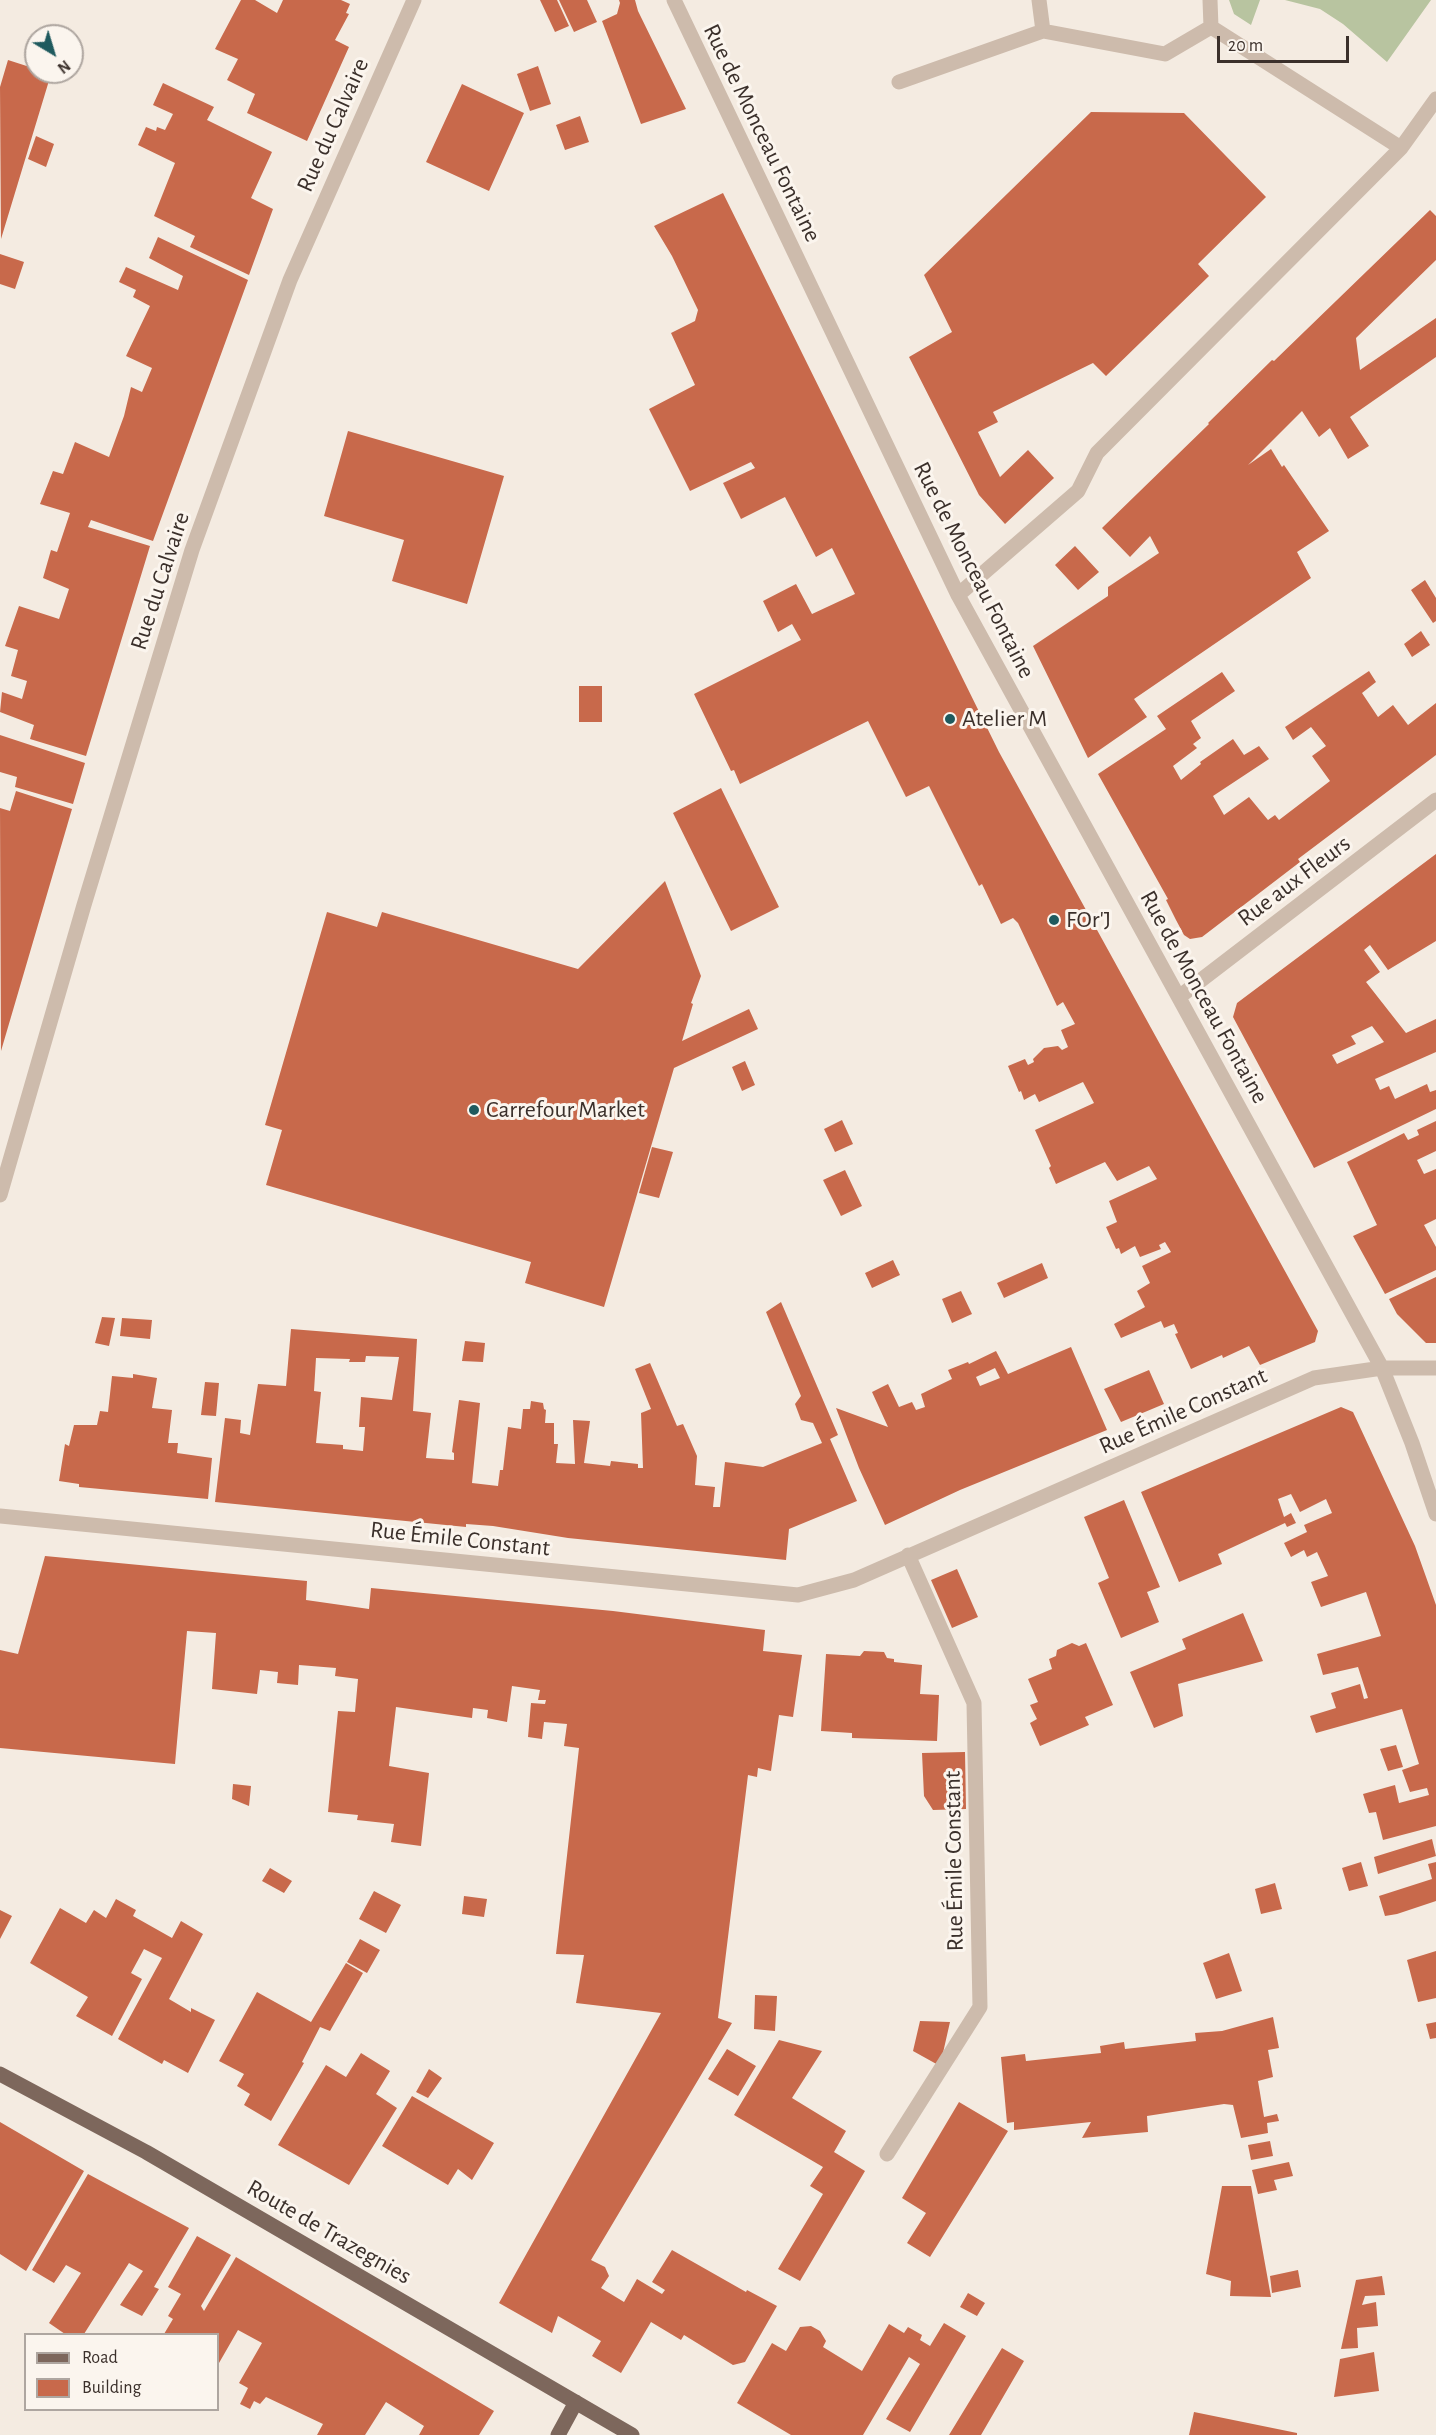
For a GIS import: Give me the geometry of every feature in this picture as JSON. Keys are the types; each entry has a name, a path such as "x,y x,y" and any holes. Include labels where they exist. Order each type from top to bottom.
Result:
{"main road":[{"name":"Route de Trazegnies","path":"0,2074 146,2152 632,2435"},
{"path":"558,2435 576,2402"}],"street":[{"name":"Rue du Calvaire","path":"0,1195 84,905 192,550 290,280 414,0"},
{"name":"Rue de Monceau Fontaine","path":"674,0 958,596 1382,1368 1412,1443 1436,1514"},
{"path":"1039,0 1042,31"},
{"path":"1210,0 1211,27"},
{"path":"1211,27 1401,148"},
{"path":"899,82 1042,31 1165,54 1211,27"},
{"path":"958,596 1078,491 1097,453 1401,148 1436,99"},
{"name":"Rue aux Fleurs","path":"1179,997 1436,800"},
{"name":"Rue Émile Constant","path":"0,1516 798,1595 854,1580 1314,1378 1382,1368 1436,1368"},
{"name":"Rue Émile Constant","path":"887,2154 980,2007 974,1703 908,1555"}],"green space":[{"path":"1229,0 1260,0 1251,25 1234,14"},
{"path":"1285,0 1431,0 1387,62 1343,24 1320,9"}],"building":[{"path":"241,0 255,0 277,13 283,0 341,0 350,4 346,13 349,14 335,40 349,47 307,141 247,113 255,94 227,80 238,59 215,49"},
{"path":"540,0 557,0 569,26 555,32"},
{"path":"559,0 587,0 597,22 574,32"},
{"path":"619,0 635,0 638,11 686,109 641,124 602,21 617,14"},
{"path":"8,60 24,65 24,84 48,84 1,239 0,87"},
{"path":"538,66 551,104 530,111 517,74"},
{"path":"163,83 214,107 207,120 272,152 251,198 273,209 249,275 190,247 195,236 154,216 175,163 138,145 146,127 156,131 157,127 165,130 173,114 153,105"},
{"path":"462,84 524,113 489,191 426,162"},
{"path":"1091,112 1184,113 1266,197 1198,264 1209,276 1106,376 1093,363 993,412 998,422 978,432 1000,477 1028,450 1054,478 1005,524 979,495 909,357 952,332 924,275"},
{"path":"580,116 589,142 565,150 556,125"},
{"path":"36,136 54,144 46,167 28,159"},
{"path":"723,193 999,752 1318,1331 1315,1342 1260,1365 1249,1346 1191,1369 1175,1334 1178,1333 1174,1324 1164,1328 1161,1321 1121,1338 1114,1324 1145,1307 1137,1291 1150,1283 1142,1266 1171,1252 1165,1242 1159,1245 1161,1249 1140,1257 1135,1246 1121,1254 1119,1248 1116,1249 1106,1227 1117,1222 1109,1201 1157,1179 1149,1166 1117,1181 1105,1162 1056,1184 1049,1168 1051,1166 1035,1130 1094,1103 1083,1082 1039,1102 1035,1094 1024,1100 1008,1066 1025,1059 1028,1065 1034,1062 1033,1059 1044,1048 1058,1046 1062,1050 1068,1047 1061,1030 1075,1024 1063,1002 1057,1006 1018,923 1013,918 1001,924 982,884 979,886 929,786 906,797 868,721 740,784 734,770 731,771 694,694 801,640 792,624 778,632 763,601 796,584 812,614 855,594 832,548 816,557 785,497 741,519 723,483 755,468 751,462 690,491 649,409 695,385 671,333 695,321 698,310 672,256 654,226"},
{"path":"1430,210 1436,216 1436,260 1356,338 1360,370 1436,318 1436,357 1350,417 1369,446 1348,459 1330,428 1319,437 1302,411 1248,465 1271,449 1329,531 1297,552 1311,578 1134,699 1147,717 1088,758 1033,646 1108,596 1108,587 1159,553 1150,536 1130,557 1102,528 1272,360 1274,361"},
{"path":"158,237 248,280 153,541 91,520 88,527 150,546 86,756 30,739 34,725 0,712 2,692 22,699 27,681 11,676 18,650 5,646 19,606 59,619 69,589 43,578 51,550 57,552 70,513 40,504 53,471 63,474 75,442 109,457 124,416 131,387 142,392 152,368 126,356 150,306 133,297 136,290 119,282 126,267 178,290 183,276 149,258"},
{"path":"0,254 24,262 15,289 0,284"},
{"path":"348,431 504,476 467,604 392,581 404,540 324,516"},
{"path":"1075,546 1099,572 1078,590 1055,565"},
{"path":"1425,580 1436,598 1436,621 1433,623 1411,590"},
{"path":"1421,631 1430,645 1412,657 1404,644"},
{"path":"1369,671 1376,682 1362,693 1378,717 1393,705 1408,725 1436,703 1436,755 1298,859 1300,862 1202,937 1190,939 1184,935 1166,900 1168,899 1098,774 1166,729 1157,716 1222,672 1235,691 1191,721 1201,738 1193,744 1197,748 1173,766 1181,780 1201,764 1200,762 1233,739 1244,755 1259,746 1269,759 1213,796 1224,815 1249,797 1268,820 1275,815 1279,820 1330,781 1312,756 1326,746 1311,727 1293,740 1285,727"},
{"path":"579,686 602,686 602,722 579,722"},
{"path":"0,735 85,763 73,804 15,787 17,777 0,772"},
{"path":"721,788 779,907 731,931 673,813"},
{"path":"16,791 72,809 1,1051 0,808 10,811"},
{"path":"1436,854 1436,941 1388,970 1370,945 1364,950 1380,972 1366,982 1406,1033 1436,1019 1436,1052 1375,1079 1380,1090 1389,1086 1395,1099 1427,1084 1430,1092 1436,1090 1436,1109 1314,1168 1233,1017 1237,1003","holes":["1372,1026 1384,1042 1337,1064 1332,1055 1356,1044 1351,1036"]},
{"name":"Carrefour Market","path":"665,881 701,976 691,1003 693,1004 682,1041 749,1009 758,1029 674,1068 604,1307 525,1283 531,1262 266,1185 282,1130 265,1125 327,912 377,927 382,912 578,969"},
{"path":"745,1061 755,1085 742,1091 732,1067"},
{"path":"842,1120 853,1144 835,1152 824,1129"},
{"path":"1436,1121 1436,1151 1417,1160 1424,1174 1436,1169 1436,1219 1424,1225 1436,1247 1436,1270 1385,1294 1353,1236 1377,1225 1347,1162 1404,1133 1408,1140 1419,1135 1417,1130"},
{"path":"652,1147 673,1152 659,1198 639,1193"},
{"path":"845,1170 862,1206 841,1216 823,1180"},
{"path":"893,1260 900,1275 872,1288 865,1273"},
{"path":"1042,1263 1048,1278 1004,1298 997,1283"},
{"path":"1436,1277 1436,1343 1426,1343 1397,1314 1389,1299"},
{"path":"961,1291 972,1314 952,1323 942,1299"},
{"path":"781,1302 838,1435 830,1439 857,1501 789,1529 786,1560 568,1538 493,1526 466,1524 466,1527 215,1502 225,1418 241,1420 240,1433 250,1435 258,1384 286,1386 291,1329 417,1339 413,1411 431,1413 426,1458 454,1460 452,1452 459,1400 480,1403 472,1483 498,1486 500,1470 503,1470 508,1427 521,1429 523,1409 530,1409 531,1401 543,1403 546,1410 545,1423 554,1423 554,1444 558,1444 556,1463 575,1464 573,1420 590,1421 584,1463 610,1466 611,1461 638,1464 638,1468 643,1468 641,1413 651,1409 635,1369 650,1363 677,1426 683,1424 697,1456 695,1485 715,1487 713,1507 720,1507 725,1462 763,1467 822,1443 813,1423 801,1420 795,1404 801,1396 766,1312","holes":["366,1356 399,1357 392,1400 361,1397 359,1427 365,1427 363,1451 343,1449 343,1445 316,1443 321,1392 314,1391 316,1358 365,1362"]},
{"path":"102,1317 115,1318 109,1346 95,1343"},
{"path":"122,1318 152,1320 150,1339 120,1336"},
{"path":"465,1341 485,1343 483,1362 462,1361"},
{"path":"1071,1347 1107,1430 960,1490 885,1525 859,1468 836,1408 888,1427 872,1392 888,1384 899,1407 912,1402 916,1410 925,1407 921,1394 952,1379 948,1370 968,1362 969,1364 996,1351 1008,1374","holes":["995,1368 1000,1378 980,1386 976,1377"]},
{"path":"1149,1370 1164,1404 1121,1422 1104,1389"},
{"path":"133,1374 157,1378 152,1408 172,1410 168,1443 178,1443 177,1453 212,1458 208,1499 79,1487 79,1484 59,1481 65,1444 69,1446 74,1425 97,1425 100,1411 108,1412 112,1376 133,1378"},
{"path":"205,1382 219,1383 216,1416 201,1415"},
{"path":"1341,1407 1353,1412 1415,1546 1436,1605 1436,1826 1383,1840 1376,1812 1369,1813 1363,1794 1395,1785 1399,1803 1429,1795 1427,1788 1410,1792 1402,1770 1419,1764 1402,1709 1316,1733 1310,1716 1336,1708 1331,1693 1360,1684 1364,1699 1368,1698 1358,1667 1323,1675 1317,1654 1381,1636 1366,1592 1321,1607 1311,1582 1328,1576 1317,1552 1307,1557 1304,1550 1291,1557 1284,1543 1307,1532 1304,1525 1332,1513 1326,1499 1300,1512 1291,1494 1278,1499 1284,1517 1291,1513 1296,1523 1287,1527 1285,1523 1218,1554 1222,1564 1179,1582 1141,1492"},
{"path":"1124,1500 1160,1587 1147,1592 1159,1622 1121,1638 1098,1583 1109,1578 1084,1517"},
{"path":"45,1556 307,1581 306,1600 369,1609 371,1588 613,1611 765,1630 763,1651 802,1655 793,1717 779,1715 771,1771 758,1768 757,1777 748,1775 718,2018 732,2023 591,2260 605,2267 609,2276 601,2288 624,2302 637,2279 662,2294 665,2290 652,2282 672,2250 746,2292 747,2290 777,2306 745,2362 733,2365 684,2335 681,2340 651,2322 621,2373 592,2356 601,2341 558,2316 552,2333 499,2303 661,2013 576,2003 584,1955 556,1954 579,1748 564,1746 567,1724 544,1722 542,1739 528,1737 531,1703 545,1704 546,1700 538,1700 540,1690 512,1686 507,1722 487,1718 488,1710 473,1708 472,1718 396,1707 389,1766 429,1773 421,1846 391,1842 394,1824 357,1820 358,1815 328,1812 338,1711 355,1712 358,1679 335,1676 336,1668 299,1665 298,1685 277,1683 278,1672 260,1670 257,1694 212,1689 216,1633 187,1631 175,1764 0,1748 0,1650 18,1654"},
{"path":"957,1569 978,1617 952,1628 931,1580"},
{"path":"1243,1613 1263,1661 1178,1684 1183,1716 1154,1728 1130,1672 1186,1649 1182,1639"},
{"path":"1072,1643 1079,1646 1086,1643 1113,1705 1085,1717 1089,1725 1040,1746 1030,1723 1037,1719 1030,1705 1038,1702 1028,1679 1052,1669 1049,1659 1056,1656 1057,1650"},
{"path":"864,1651 884,1652 887,1658 894,1659 894,1662 922,1665 920,1694 939,1695 937,1741 852,1738 852,1733 821,1731 826,1654 860,1656"},
{"path":"1396,1745 1403,1767 1388,1771 1380,1749"},
{"path":"965,1752 966,1809 933,1810 924,1796 922,1753"},
{"path":"233,1784 251,1786 249,1806 232,1799"},
{"path":"1432,1839 1436,1856 1378,1874 1374,1857"},
{"path":"1361,1862 1368,1886 1349,1891 1342,1868"},
{"path":"1436,1862 1436,1901 1385,1916 1379,1896 1432,1879 1428,1864"},
{"path":"270,1868 292,1881 284,1893 262,1881"},
{"path":"1275,1883 1282,1909 1261,1914 1255,1889"},
{"path":"374,1891 401,1905 386,1933 359,1919"},
{"path":"464,1896 487,1899 484,1917 462,1914"},
{"path":"116,1899 136,1910 133,1916 172,1938 181,1921 203,1934 169,1999 191,2012 191,2008 215,2020 188,2073 164,2060 162,2064 118,2039 162,1958 144,1949 131,1973 142,1979 112,2036 76,2016 88,1997 30,1963 60,1908 86,1923 94,1910 106,1918"},
{"path":"0,1910 12,1916 0,1939"},
{"path":"360,1939 380,1950 367,1973 347,1962"},
{"path":"1436,1951 1436,1998 1418,2002 1407,1960"},
{"path":"1229,1953 1242,1991 1216,1999 1203,1963"},
{"path":"346,1963 363,1973 330,2031 320,2027 302,2062 304,2063 271,2121 244,2105 250,2094 237,2086 244,2074 219,2061 257,1992 311,2022"},
{"path":"755,1995 777,1996 775,2031 754,2029"},
{"path":"1273,2017 1279,2048 1268,2050 1273,2077 1258,2081 1264,2117 1277,2114 1279,2121 1267,2123 1268,2133 1241,2138 1233,2105 1224,2104 1147,2116 1148,2132 1082,2138 1091,2122 1014,2130 1014,2122 1007,2123 1001,2057 1025,2054 1026,2061 1101,2053 1100,2046 1124,2042 1125,2049 1196,2041 1195,2033 1222,2031"},
{"path":"920,2021 950,2022 940,2066 913,2051"},
{"path":"1436,2022 1436,2038 1430,2039 1426,2024"},
{"path":"779,2040 822,2051 792,2098 846,2131 834,2152 865,2171 800,2281 778,2269 823,2194 810,2186 823,2167 734,2115"},
{"path":"727,2049 756,2066 738,2096 708,2079"},
{"path":"361,2053 390,2071 376,2094 397,2108 349,2185 278,2145 326,2065 346,2077"},
{"path":"429,2069 442,2078 428,2098 416,2092"},
{"path":"412,2096 494,2143 472,2180 458,2169 448,2185 382,2146"},
{"path":"959,2102 1008,2131 930,2257 907,2243 926,2213 902,2198"},
{"path":"0,2122 84,2171 26,2271 0,2254"},
{"path":"1270,2141 1273,2156 1251,2160 1248,2145"},
{"path":"1289,2162 1293,2176 1274,2180 1277,2190 1258,2194 1252,2170"},
{"path":"88,2174 189,2228 154,2287 159,2289 142,2316 120,2305 143,2271 129,2263 85,2333 64,2333 49,2323 81,2273 66,2265 54,2283 32,2270"},
{"path":"1222,2186 1251,2186 1271,2297 1230,2296 1231,2281 1206,2274"},
{"path":"197,2236 231,2255 201,2306 204,2311 236,2257 494,2411 479,2435 419,2435 424,2426 386,2402 365,2435 317,2435 323,2424 266,2397 260,2404 254,2401 250,2409 240,2404 248,2388 239,2383 262,2343 238,2330 219,2363 219,2333 165,2333 173,2319 168,2316 181,2294 168,2287"},
{"path":"1298,2270 1301,2287 1272,2293 1270,2276"},
{"path":"1382,2276 1385,2295 1365,2296 1362,2305 1376,2302 1378,2326 1357,2328 1358,2348 1341,2349 1356,2280"},
{"path":"968,2293 985,2303 977,2316 960,2307"},
{"path":"944,2323 966,2336 910,2432 886,2419 920,2364 909,2357 863,2435 791,2435 737,2403 772,2343 786,2351 800,2327 811,2326 820,2331 826,2341 823,2347 862,2371 889,2324 904,2333 908,2327 922,2335 920,2340 930,2346"},
{"path":"1002,2348 1024,2361 981,2435 949,2435"},
{"path":"1374,2352 1379,2391 1334,2397 1340,2359"},
{"path":"1194,2412 1297,2433 1297,2435 1189,2435"}],"place":[{"name":"Atelier M","path":"950,719"},
{"name":"FOr'J","path":"1054,920"},
{"name":"Carrefour Market","path":"474,1110"}]}
